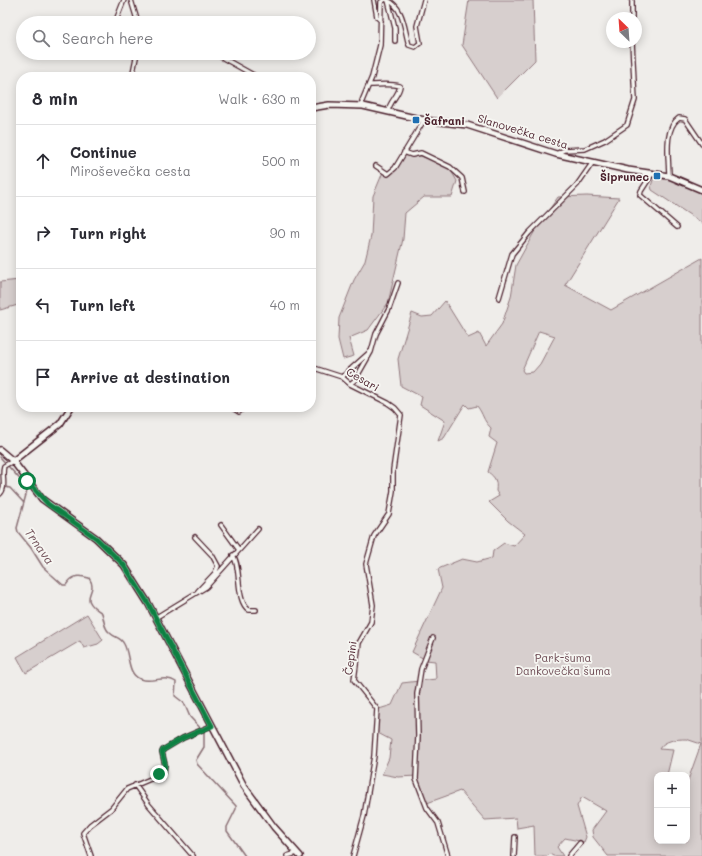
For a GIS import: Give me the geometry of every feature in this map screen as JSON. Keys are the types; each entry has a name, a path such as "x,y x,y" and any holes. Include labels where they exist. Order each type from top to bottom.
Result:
{"main road":[{"name":"Slanovečka cesta","path":"316,107 329,105 362,106 388,110 424,120 480,128 556,154 652,174 669,176 702,190"},
{"path":"9,463 60,424 68,412"},
{"path":"0,450 9,463 42,499 96,538 124,565 155,618 244,786 274,827 298,854"}],"street":[{"path":"118,16 124,0"},
{"path":"131,0 136,16"},
{"path":"374,0 377,17 381,21"},
{"path":"387,0 395,28 395,41"},
{"path":"362,106 364,94 369,85 380,45 381,2 387,0 393,2 398,8 409,45 415,47 420,43 417,26 424,0"},
{"path":"632,0 632,12"},
{"path":"556,154 564,150 585,149 605,140 627,125 635,100 632,48"},
{"path":"133,72 135,60"},
{"path":"227,60 248,72"},
{"path":"369,85 384,85 390,83 400,86 399,91 390,104 388,110"},
{"path":"669,176 669,136 676,120 679,118 685,119 702,144"},
{"path":"376,166 388,174 395,168 424,120"},
{"path":"404,152 412,155 421,153 450,167 462,178 465,192"},
{"path":"499,298 512,254 529,233 577,186 593,162"},
{"path":"652,174 640,195 677,227"},
{"path":"350,384 362,370 372,350 376,334 389,309 398,283"},
{"path":"342,377 372,350"},
{"name":"Cesari","path":"316,369 342,377 350,384 388,403 401,415"},
{"name":"Čepini","path":"353,856 364,816 374,756 377,709 354,680 359,643 372,622 372,605 366,564 374,536 389,514 393,491 393,470 401,415"},
{"path":"0,494 3,488 3,470 9,463"},
{"path":"221,525 239,550"},
{"path":"155,618 206,587 233,555 258,529"},
{"path":"195,537 212,555 218,566 215,572 198,591"},
{"path":"233,555 236,560 238,579 246,607 249,610 256,610"},
{"path":"433,638 421,669 416,698 418,736 416,779 427,808 438,823 448,856"},
{"path":"91,856 83,833 84,831 111,809 127,789 155,777 164,771 165,764 162,752 163,750 183,738 212,726"},
{"path":"135,785 149,806 193,856"},
{"path":"514,856 515,837"},
{"path":"569,856 580,843"},
{"path":"288,856 298,854"}],"green space":[{"path":"469,0 533,0 535,60 497,98 462,45"},
{"path":"404,155 410,157 421,156 435,161 450,169 457,181 452,197 424,197 405,213 403,239 388,303 368,330 349,338 354,356 343,359 338,339 339,318 354,280 365,261 371,236 373,196 383,172 388,177 396,170"},
{"path":"654,177 676,181 702,193 702,223 652,190 651,186"},
{"name":"Park-šuma Dankovečka šuma","path":"587,196 619,198 565,285 611,310 702,258 702,856 608,856 593,837 592,830 606,811 582,797 577,806 586,837 584,842 565,838 557,847 563,856 553,856 550,854 547,856 535,856 534,825 517,828 516,818 485,820 460,791 427,803 417,776 398,777 382,774 389,758 391,740 376,732 379,709 392,705 402,683 436,679 435,661 426,660 412,652 442,588 438,569 462,559 477,562 492,558 493,551 504,543 514,546 525,534 508,521 489,502 499,496 496,491 495,480 488,472 497,443 489,437 491,428 477,406 469,408 465,404 444,438 438,441 445,421 420,405 422,397 401,386 398,359 412,313 422,317 432,316 445,301 468,338 479,333 486,346 502,324 511,297 516,265 537,227 558,197","holes":["539,331 555,336 540,364 533,372 524,373 522,370"]},
{"path":"16,280 16,306 0,310 0,282"},
{"path":"87,614 103,640 98,644 84,648 80,641 26,673 17,657"}],"waterway":[{"name":"Trnava","path":"0,457 26,486 27,491 17,528 18,532 31,548 43,567 63,585 66,585 71,579 76,577 82,576 89,578 92,583 89,599 90,603 102,613 105,627 108,631 123,642 131,669 136,677 144,680 167,679 176,682 175,696 184,703 190,717 204,732 204,747 196,760 197,764 236,806 227,827 227,831 245,856"},
{"path":"0,486 10,488 24,503"}],"place":[{"name":"Šafrani","path":"416,120"},
{"name":"Šiprunec","path":"657,176"}],"route":[{"path":"27,481 42,499 96,538 124,565 148,603 212,726 183,738 163,750 162,752 165,764 164,771 159,774"}]}
